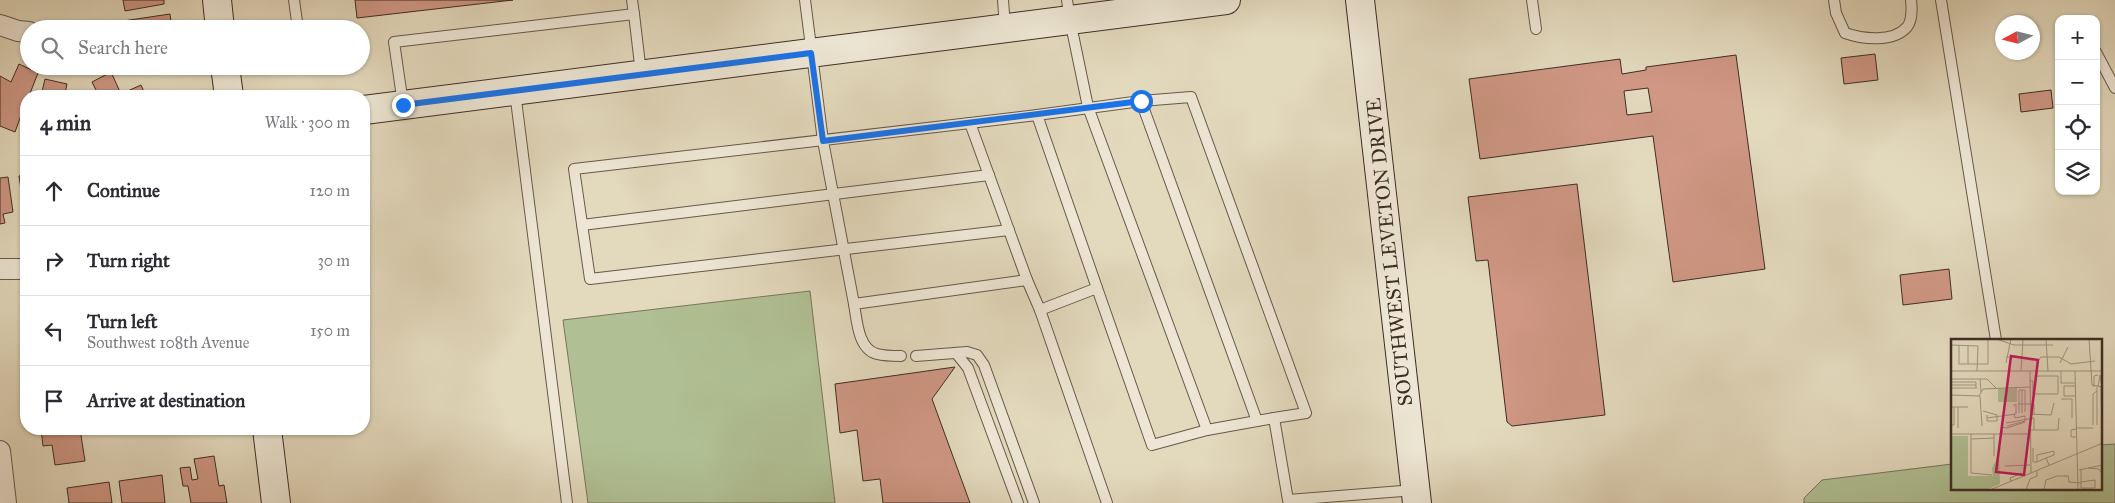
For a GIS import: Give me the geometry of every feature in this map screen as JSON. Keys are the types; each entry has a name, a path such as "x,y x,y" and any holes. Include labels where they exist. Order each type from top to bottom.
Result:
{"street":[{"path":"217,0 219,20"},
{"path":"370,109 1006,28 1069,10 1226,0"},
{"name":"SOUTHWEST LEVETON DRIVE","path":"1360,0 1417,496"},
{"path":"0,25 20,31"},
{"path":"226,75 228,90"},
{"path":"0,269 20,269"},
{"path":"268,435 276,503"},
{"path":"0,451 6,503"}],"lane":[{"path":"294,0 297,20"},
{"path":"632,0 641,75"},
{"path":"805,0 823,141 860,334 866,347 877,354 901,356"},
{"path":"1003,0 1006,28"},
{"path":"1532,0 1536,29"},
{"path":"1834,0 1836,13 1845,33 1856,37 1873,38 1892,35 1906,29 1910,21 1911,0"},
{"path":"1941,0 1996,339"},
{"path":"1069,10 1088,107 1207,430"},
{"path":"403,105 394,42 634,14"},
{"path":"2100,60 2115,88"},
{"path":"515,91 566,503"},
{"path":"1009,230 590,279 574,169 823,141 1088,107 1191,97 1306,414 1207,430 1152,445 1037,115"},
{"path":"1141,101 1257,421"},
{"path":"970,123 1027,280 1040,310 1107,503"},
{"path":"582,225 989,175"},
{"path":"854,304 1027,280"},
{"path":"1040,310 1097,288"},
{"path":"916,356 968,352 977,355 984,365 1034,503"},
{"path":"956,353 968,368 1018,503"},
{"path":"1274,418 1288,500 1417,496"}],"green space":[{"path":"810,291 835,503 588,503 563,320"},
{"path":"2115,444 2115,503 1804,503 1804,498 1822,480 1951,464 1951,490 2102,490 2102,445"}],"building":[{"path":"123,0 164,0 164,4 125,11"},
{"path":"355,0 513,0 357,18"},
{"path":"170,14 171,20 130,20"},
{"path":"1875,54 1878,80 1844,84 1841,58"},
{"path":"1736,55 1765,269 1673,282 1653,136 1480,159 1469,79 1620,59 1622,74 1646,70 1646,67","holes":["1648,88 1652,112 1627,115 1624,91"]},
{"path":"19,64 20,75 37,75 31,90 20,90 20,118 15,132 0,126 0,76 11,82"},
{"path":"105,75 112,75 119,90 96,90 92,82"},
{"path":"45,79 67,84 66,90 42,90"},
{"path":"141,85 143,90 130,90"},
{"path":"2051,90 2053,108 2021,112 2019,94"},
{"path":"8,177 13,212 3,214 5,223 0,224 0,178"},
{"path":"1577,184 1605,415 1512,426 1507,422 1488,260 1476,261 1468,197"},
{"path":"1949,269 1952,299 1903,305 1900,275"},
{"path":"955,367 932,399 970,503 883,503 880,479 863,481 857,430 840,433 835,384"},
{"path":"42,435 81,435 85,461 55,465 52,445 43,446"},
{"path":"214,456 219,486 224,485 227,503 191,503 188,486 183,486 180,468 190,467 192,480 198,479 194,459"},
{"path":"162,475 165,503 122,503 119,481"},
{"path":"109,482 112,503 69,503 67,488"}],"route":[{"path":"403,105 811,53 823,141 1141,101"}]}
